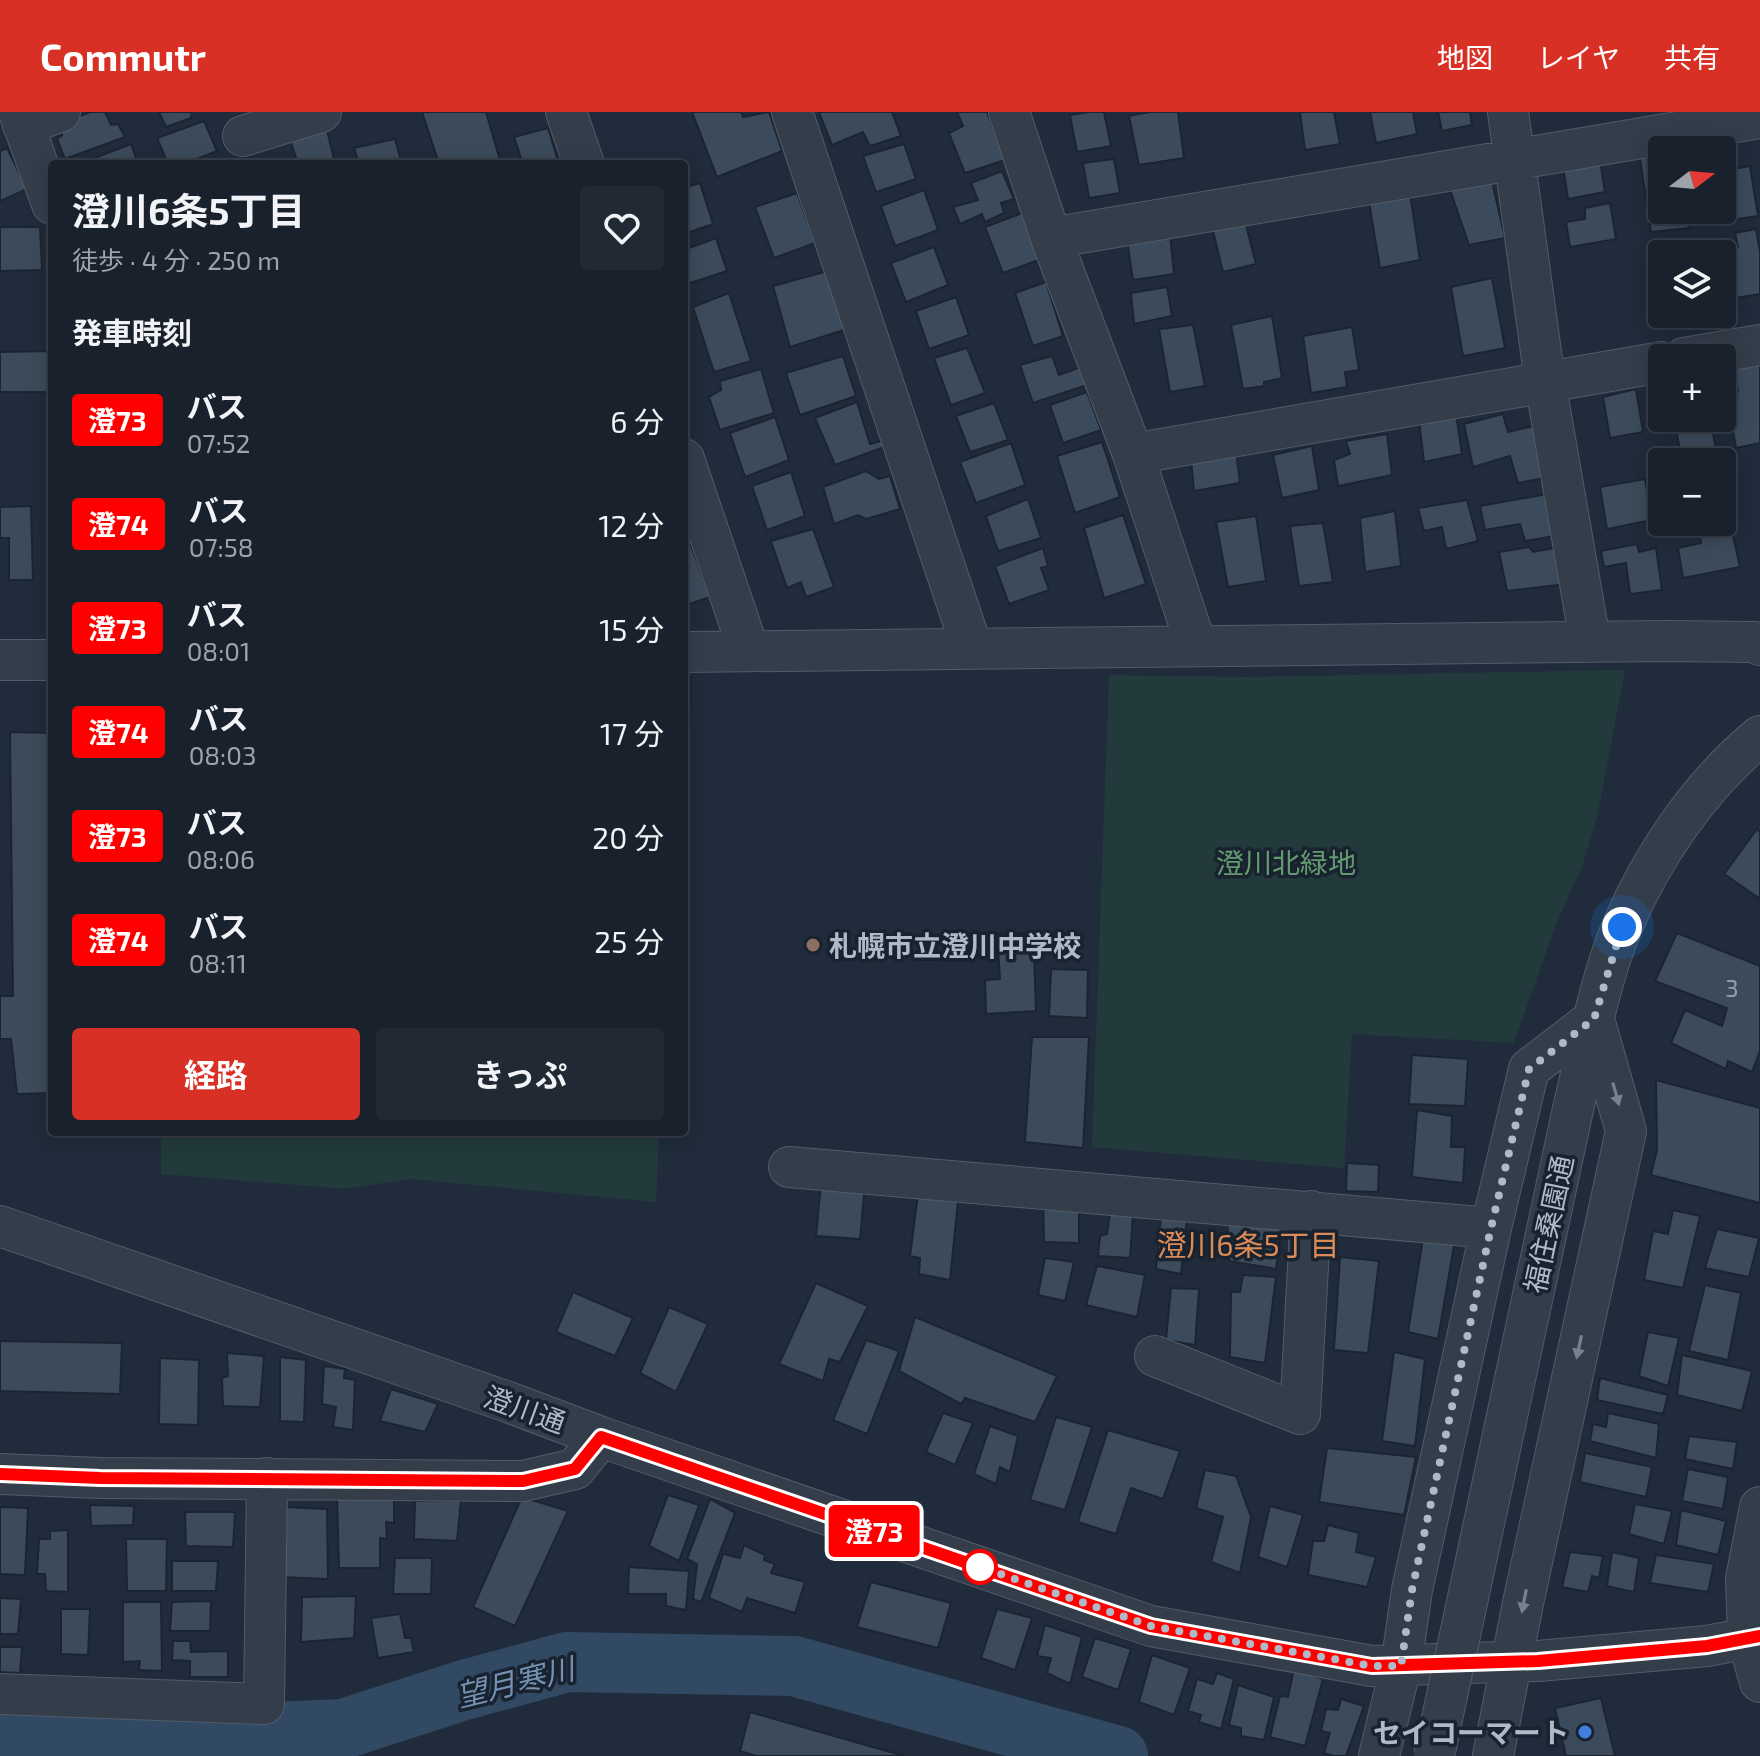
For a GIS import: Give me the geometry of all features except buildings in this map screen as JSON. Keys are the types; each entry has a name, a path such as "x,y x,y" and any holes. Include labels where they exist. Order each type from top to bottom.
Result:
{"street":[{"path":"243,137 321,112"},
{"path":"566,112 583,160"},
{"path":"792,112 972,648"},
{"path":"1009,112 1051,238 1133,454 1196,645"},
{"path":"1508,112 1545,381 1590,641"},
{"path":"34,116 48,184"},
{"path":"1051,238 1760,118"},
{"path":"1736,349 1760,345"},
{"path":"1133,454 1648,364"},
{"path":"688,471 749,651"},
{"path":"688,652 1590,641 1754,642 1760,645"},
{"path":"0,660 48,660"},
{"name":"福住桑園通","path":"1434,1756 1573,1109 1594,1019 1622,927 1659,856 1689,809 1730,761 1760,736"},
{"path":"1379,1756 1491,1228 1529,1069 1594,1019 1626,1131 1526,1588 1495,1746"},
{"path":"789,1167 1491,1228"},
{"path":"1155,1356 1300,1414 1311,1211"},
{"name":"澄川通","path":"0,1226 1151,1626 1372,1666 1396,1685 1513,1663 1707,1646 1754,1638"},
{"path":"0,1474 100,1478 523,1481 575,1469 601,1437"},
{"path":"0,1694 264,1704 267,1478"},
{"path":"1760,1507 1746,1579 1760,1682"}],"green space":[{"name":"澄川北緑地","path":"1625,670 1598,813 1583,864 1555,927 1514,1043 1352,1034 1344,1168 1092,1147 1109,675 1242,677"},
{"path":"161,1136 659,1136 656,1202 410,1179 345,1189 161,1174"}],"waterway":[{"name":"望月寒川","path":"0,1729 223,1734 343,1729 464,1690 567,1662 794,1666 1118,1756"}],"bus line":[{"name":"澄73","path":"0,1474 100,1478 523,1481 575,1469 601,1437 1151,1626 1372,1666 1513,1663 1707,1646 1760,1636"}],"place":[{"name":"札幌市立澄川中学校","path":"813,945"},
{"name":"セイコーマート","path":"1585,1732"}],"district":[{"name":"澄川6条5丁目","path":"1248,1244"}],"route":[{"path":"980,1567 977,1566 1151,1626 1372,1666 1401,1666 1412,1590 1529,1069 1594,1019 1622,927"}]}
